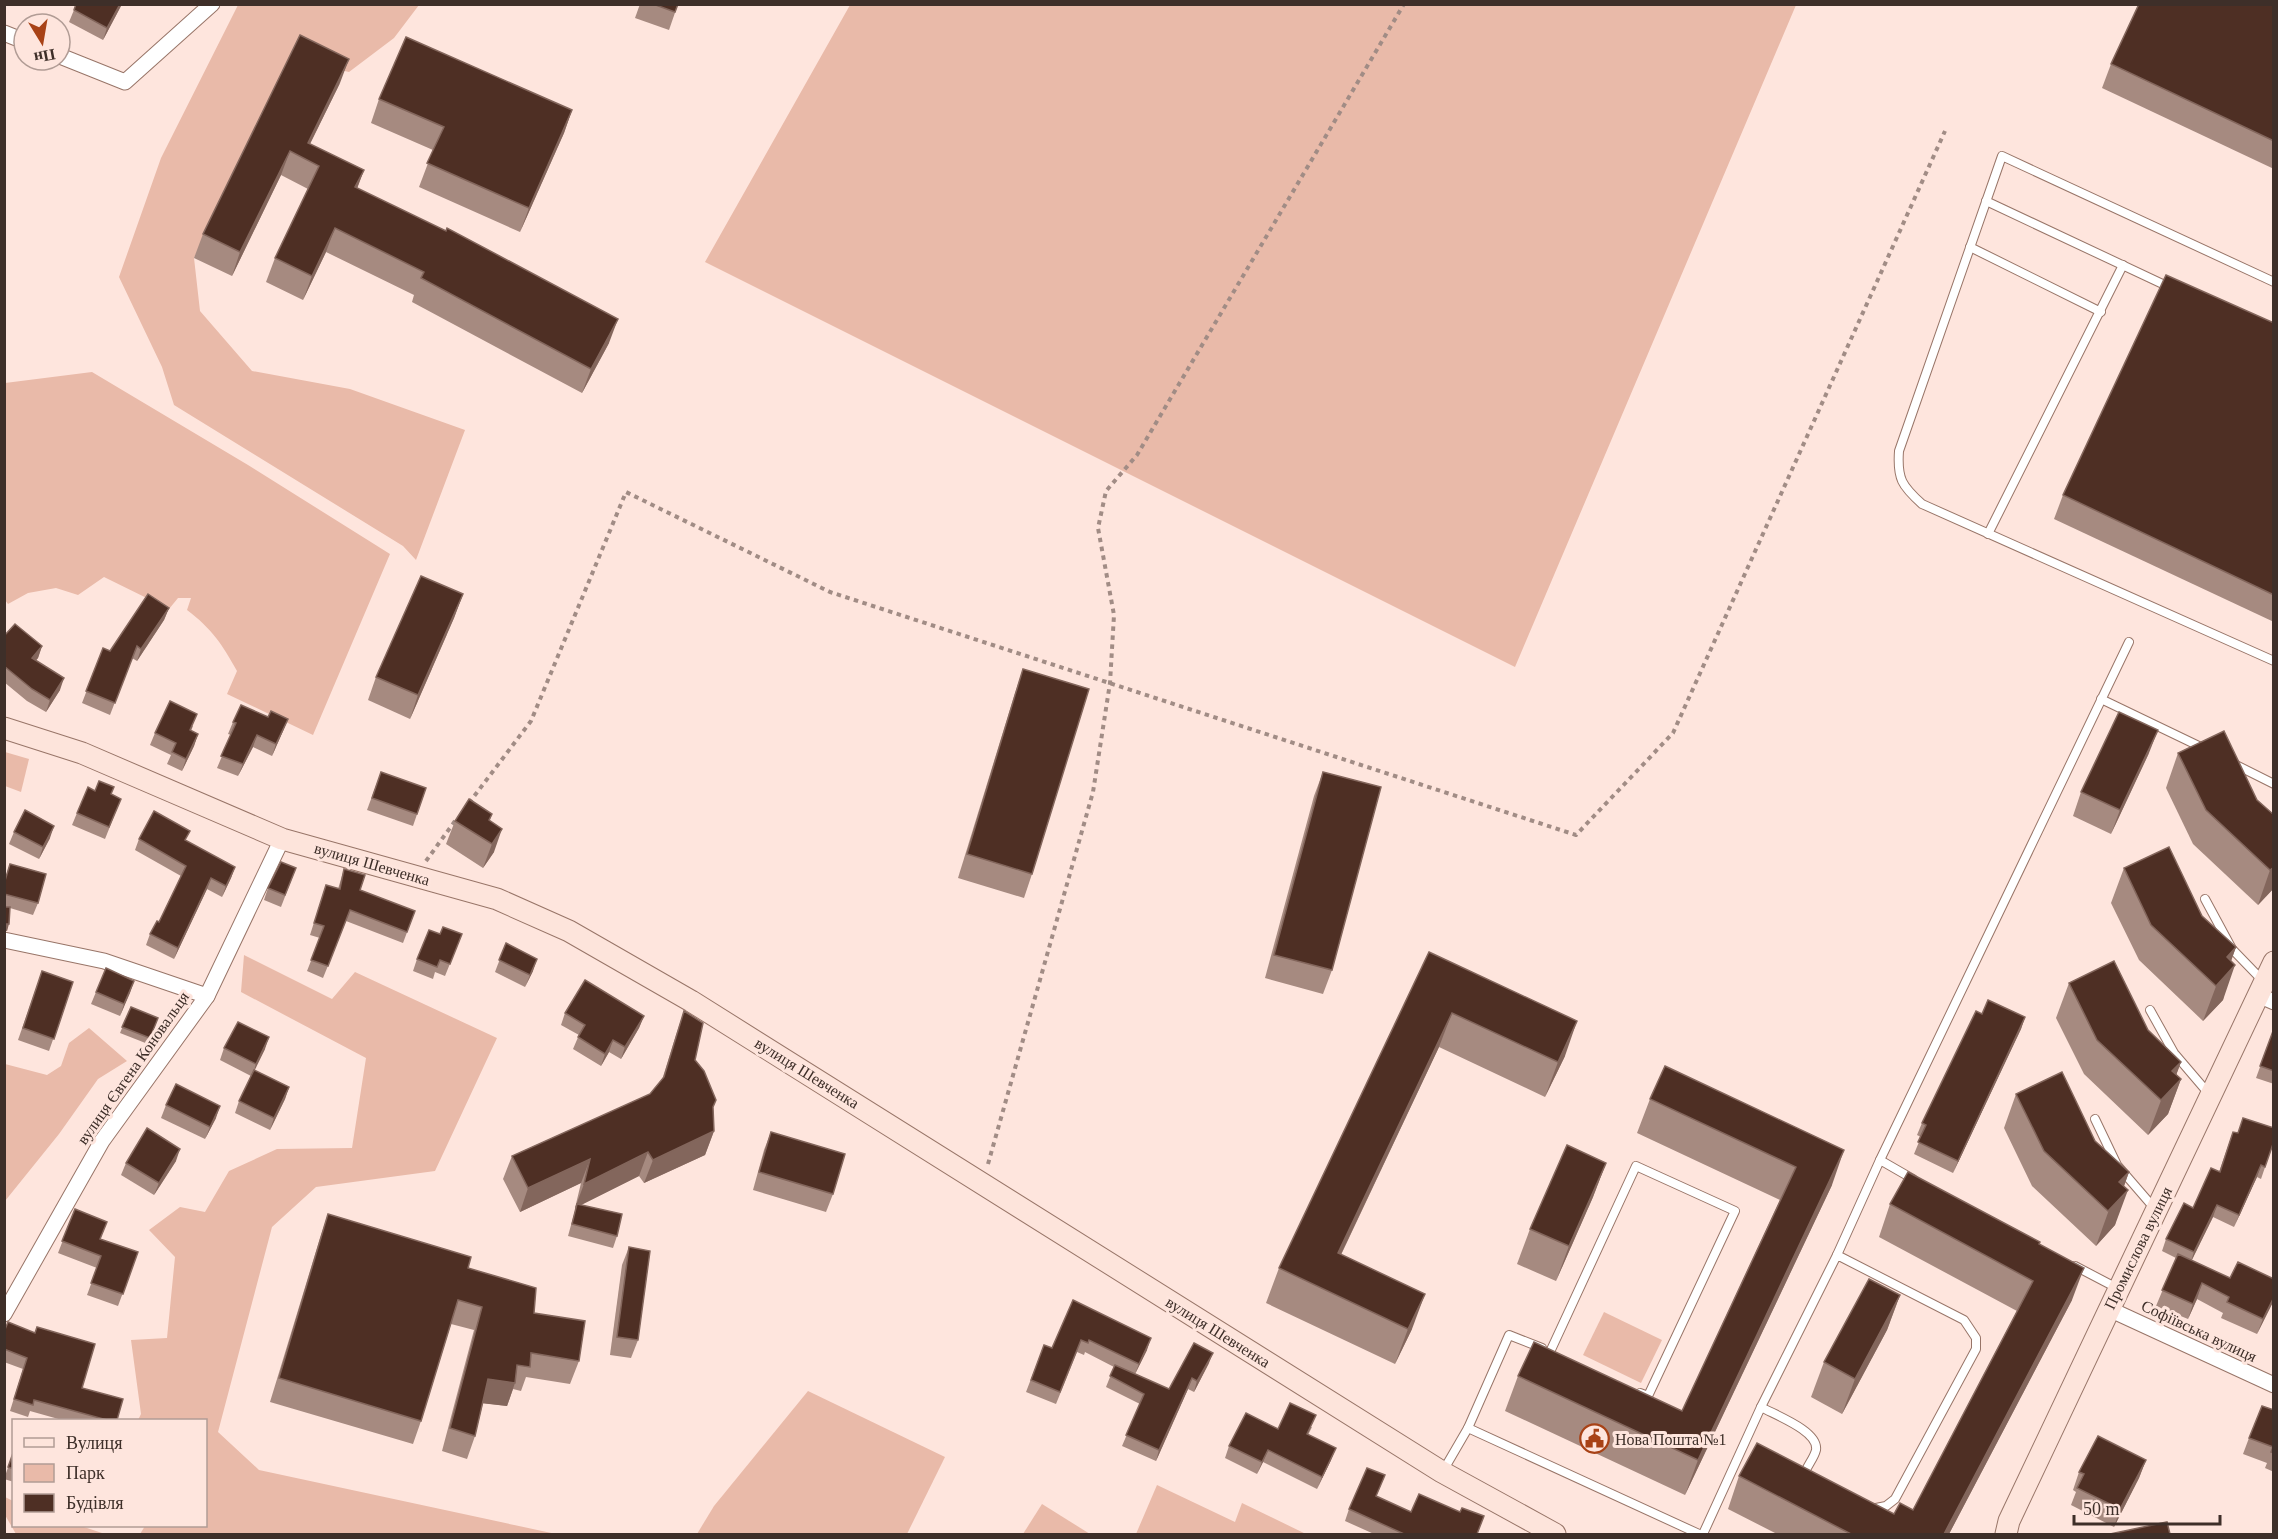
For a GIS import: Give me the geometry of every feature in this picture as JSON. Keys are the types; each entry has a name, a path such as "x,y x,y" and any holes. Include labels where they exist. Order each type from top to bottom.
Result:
{"street":[{"path":"72,61 125,82 212,4"},
{"name":"вулиця Шевченка","path":"4,728 82,753 282,839 497,899 569,931 691,1001 983,1182 1272,1367 1442,1472 1555,1534"},
{"name":"вулиця Євгена Коновальця","path":"4,1314 102,1141 207,996 282,839"},
{"path":"4,940 104,962 207,996"},
{"name":"Промислова вулиця","path":"2006,1534 2009,1521 2210,1095 2265,993 2274,962"},
{"name":"Софіївська вулиця","path":"2109,1309 2274,1385"}],"lane":[{"path":"2274,282 2002,156 1899,451 1897,471 1907,491 1922,504 2274,661"},
{"path":"1986,201 2177,291"},
{"path":"1970,248 2101,312"},
{"path":"1988,534 2123,265"},
{"path":"1703,1534 1761,1407 1837,1255 1880,1160 2129,642"},
{"path":"2101,699 2214,754"},
{"path":"2224,759 2274,784"},
{"path":"2205,899 2232,949 2265,993"},
{"path":"2150,1010 2174,1053 2210,1095"},
{"path":"2095,1119 2117,1165 2156,1210"},
{"path":"1880,1160 1921,1183"},
{"path":"1550,1352 1636,1166 1736,1211 1648,1396 1637,1391"},
{"path":"1837,1255 1964,1320 1976,1338 1976,1349 1894,1499 1886,1506 1866,1509"},
{"path":"2066,1261 2118,1288"},
{"path":"1442,1472 1468,1428 1509,1335 1561,1357"},
{"path":"1761,1407 1812,1437 1816,1451 1803,1475"},
{"path":"1468,1428 1699,1534"},
{"path":"1792,1470 1814,1481"}],"path":[{"path":"983,1182 1093,792 1110,683 1114,615 1098,528 1106,491 1137,455 1404,4"},
{"path":"414,876 531,721 626,492 830,592 1576,835 1673,733 1945,131"}],"green space":[{"path":"238,5 419,5 394,38 349,72 291,59 194,258 200,311 252,371 350,389 465,430 416,560 403,546 174,405 162,367 119,277 161,158"},
{"path":"850,5 1796,5 1515,667 705,262"},
{"path":"92,372 248,465 390,554 313,735 227,694 237,671 216,637 187,610 191,598 178,598 169,609 104,577 78,595 56,588 28,593 8,604 5,600 5,383"},
{"path":"5,752 29,759 21,792 5,786"},
{"path":"244,955 332,999 355,972 497,1038 435,1171 316,1187 272,1227 218,1432 259,1470 556,1534 140,1534 144,1527 207,1527 207,1419 138,1419 141,1414 131,1340 167,1338 175,1257 149,1230 180,1207 205,1212 229,1171 277,1149 352,1148 366,1058 241,992"},
{"path":"89,1028 127,1061 98,1079 59,1134 5,1201 5,1064 47,1075 61,1066 69,1043"},
{"path":"1604,1312 1662,1340 1641,1383 1583,1355"},
{"path":"808,1391 945,1457 907,1534 697,1534 714,1506"},
{"path":"1157,1485 1235,1522 1242,1503 1306,1534 1136,1534"},
{"path":"5,1497 12,1500 12,1527 84,1527 105,1534 16,1534 5,1515"},
{"path":"1042,1504 1090,1534 1023,1534"}],"building":[{"path":"76,4 120,4 107,28 74,10"},
{"path":"653,4 678,4 675,12"},
{"path":"2139,4 2274,4 2274,141 2111,64"},
{"path":"300,35 349,59 308,143 364,170 355,187 446,231 447,228 618,319 591,369 421,278 424,272 335,228 312,276 275,258 319,166 290,151 240,252 203,234"},
{"path":"406,37 572,110 529,208 427,163 444,127 379,99"},
{"path":"2166,275 2274,323 2274,595 2063,495"},
{"path":"421,576 463,594 418,695 376,677"},
{"path":"148,594 169,608 141,649 137,646 115,703 86,691 103,648 110,651"},
{"path":"15,624 42,646 32,658 64,678 50,700 32,689 4,666 4,636"},
{"path":"1023,669 1089,689 1032,874 967,854"},
{"path":"170,701 197,714 190,730 198,734 186,759 172,752 176,743 155,733"},
{"path":"241,705 268,717 271,711 288,719 276,744 257,735 243,764 221,756 236,723 233,722"},
{"path":"2119,712 2158,730 2120,810 2081,792"},
{"path":"2224,731 2257,800 2274,815 2274,867 2270,870 2206,810 2178,753"},
{"path":"381,772 426,788 417,814 372,798"},
{"path":"1323,772 1381,787 1332,970 1274,955"},
{"path":"99,781 114,787 111,794 121,799 109,827 77,813 88,787 95,791"},
{"path":"469,799 492,814 489,820 502,829 492,844 455,821"},
{"path":"25,810 54,826 43,847 14,832"},
{"path":"154,811 190,831 185,840 235,867 226,886 211,878 178,948 150,934 157,921 159,922 186,866 139,839"},
{"path":"2169,847 2202,916 2236,947 2227,957 2235,965 2216,986 2151,925 2124,868"},
{"path":"281,862 296,868 285,895 268,888"},
{"path":"10,864 46,874 38,903 4,894 4,884"},
{"path":"344,869 365,875 360,890 415,911 407,932 350,910 328,966 311,960 324,926 314,923 326,885 340,889"},
{"path":"4,907 10,907 9,924 4,924"},
{"path":"443,927 462,934 450,964 440,960 437,967 417,959 429,930 440,934"},
{"path":"506,943 537,959 530,975 499,960"},
{"path":"1429,952 1577,1021 1558,1062 1452,1013 1338,1253 1425,1294 1408,1329 1279,1268"},
{"path":"2114,961 2148,1030 2181,1062 2172,1071 2181,1079 2161,1100 2097,1040 2069,983"},
{"path":"106,968 134,981 124,1004 96,992"},
{"path":"42,971 73,982 54,1039 23,1028"},
{"path":"585,980 644,1016 625,1047 613,1040 605,1054 578,1037 585,1025 565,1013"},
{"path":"1988,1000 2025,1017 1958,1161 1918,1142 1926,1125 1922,1123 1976,1011 1982,1014"},
{"path":"131,1007 158,1018 150,1038 122,1027"},
{"path":"684,1011 703,1023 695,1060 704,1071 716,1100 713,1107 714,1131 653,1160 648,1152 584,1184 590,1159 528,1188 512,1156 650,1094 664,1077"},
{"path":"238,1022 269,1037 256,1064 224,1048"},
{"path":"2274,1032 2274,1071 2260,1066"},
{"path":"1665,1066 1844,1150 1698,1460 1518,1376 1534,1342 1682,1411 1796,1167 1650,1099"},
{"path":"254,1070 289,1087 274,1118 239,1101"},
{"path":"2062,1072 2095,1141 2129,1172 2119,1182 2128,1190 2108,1211 2044,1151 2016,1094"},
{"path":"176,1084 220,1106 210,1127 166,1105"},
{"path":"2243,1118 2274,1128 2274,1141 2265,1167 2261,1165 2239,1215 2217,1205 2194,1252 2166,1239 2184,1203 2193,1208 2211,1168 2220,1172 2233,1132 2238,1133"},
{"path":"147,1128 180,1149 159,1183 126,1163"},
{"path":"771,1132 845,1154 833,1194 759,1172"},
{"path":"1567,1145 1606,1163 1569,1246 1530,1229"},
{"path":"1908,1172 2084,1268 1944,1534 1851,1534 1739,1476 1757,1443 1894,1514 1900,1503 1913,1510 2033,1281 1890,1204"},
{"path":"577,1204 622,1214 617,1236 572,1224"},
{"path":"75,1209 107,1222 100,1239 138,1252 123,1294 91,1283 101,1256 62,1241"},
{"path":"328,1214 471,1257 468,1268 536,1288 534,1313 585,1321 579,1361 531,1353 530,1367 517,1365 515,1383 488,1379 475,1436 450,1428 482,1307 458,1300 421,1421 279,1378"},
{"path":"629,1247 650,1251 638,1340 617,1337"},
{"path":"2178,1254 2230,1278 2238,1262 2274,1279 2274,1297 2263,1319 2227,1302 2229,1297 2202,1283 2193,1304 2162,1290"},
{"path":"1869,1279 1900,1295 1855,1379 1824,1362"},
{"path":"1073,1300 1151,1338 1139,1364 1089,1340 1088,1343 1081,1340 1060,1392 1031,1380 1044,1345 1052,1348"},
{"path":"8,1322 35,1333 37,1327 95,1344 82,1388 123,1399 117,1419 103,1419 34,1400 33,1405 14,1399 27,1358 4,1349 4,1332"},
{"path":"1194,1343 1213,1353 1197,1381 1192,1378 1159,1450 1126,1435 1144,1394 1110,1376 1115,1365 1169,1389"},
{"path":"1290,1403 1316,1415 1307,1434 1336,1448 1322,1477 1268,1450 1262,1462 1229,1446 1246,1413 1278,1429"},
{"path":"2262,1406 2274,1410 2274,1453 2271,1452 2273,1447 2249,1438"},
{"path":"2098,1436 2146,1460 2120,1509 2077,1488 2084,1474 2079,1472"},
{"path":"12,1456 12,1468 8,1467"},
{"path":"1367,1468 1385,1475 1376,1496 1411,1512 1419,1494 1460,1512 1462,1508 1484,1516 1477,1534 1404,1534 1349,1509"},
{"path":"2167,1522 2170,1534 2110,1534"}],"place":[{"name":"Нова Пошта №1","path":"1594,1439"}]}
